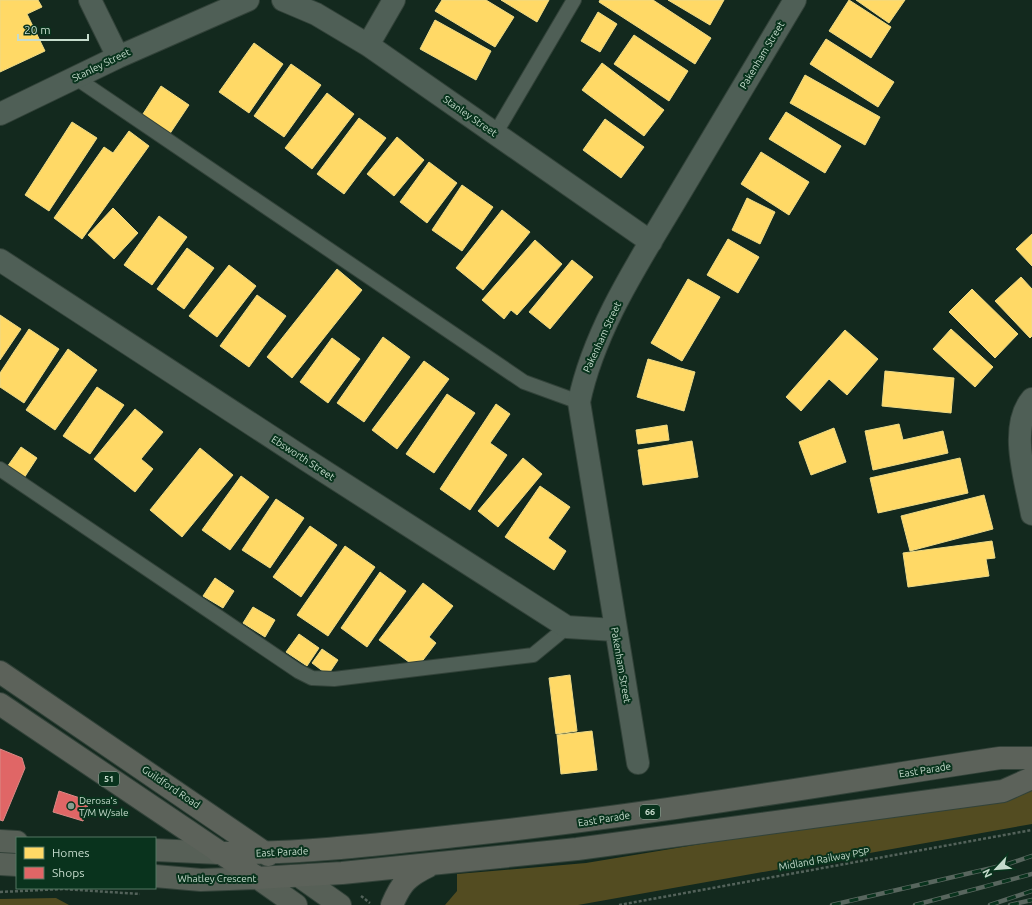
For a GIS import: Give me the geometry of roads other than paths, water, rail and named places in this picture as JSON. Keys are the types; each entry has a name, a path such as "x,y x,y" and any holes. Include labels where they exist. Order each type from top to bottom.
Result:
{"highway":[{"name":"Guildford Road","path":"0,672 256,853 278,877"},
{"name":"Guildford Road","path":"5,711 219,853 278,877"},
{"name":"East Parade","path":"256,853 329,850 577,823 1000,758 1032,758"},
{"path":"278,877 577,849 1003,791 1032,778"},
{"path":"219,853 256,853"},
{"path":"392,905 399,887 413,873 434,863"}],"main road":[{"path":"0,841 16,842"},
{"path":"156,850 219,853"},
{"path":"0,864 16,865"},
{"name":"Whatley Crescent","path":"156,884 201,880 278,877"},
{"name":"Guildford Road","path":"278,877 296,905"},
{"name":"Guildford Road","path":"278,877 340,905"}],"street":[{"path":"90,0 118,57"},
{"name":"Stanley Street","path":"283,0 316,14 368,45 651,242"},
{"path":"368,45 394,0"},
{"name":"Pakenham Street","path":"638,764 578,402 585,373 607,321 651,242 795,0"},
{"name":"Stanley Street","path":"0,114 118,57 244,1"},
{"name":"Ebsworth Street","path":"0,260 311,463 567,627 615,630"},
{"path":"1030,403 1018,441 1032,514"}],"lane":[{"path":"495,134 574,0"},
{"path":"76,78 524,382 578,402"},
{"path":"0,469 298,671 312,678 334,679 533,655 567,627"}],"railway":[{"path":"832,905 1005,865 1032,856"},
{"path":"915,905 1032,874"},
{"path":"990,905 1032,891"},
{"path":"1010,905 1032,900"}],"place":[{"name":"Derosa’s T/M W/sale","path":"71,806"}]}
